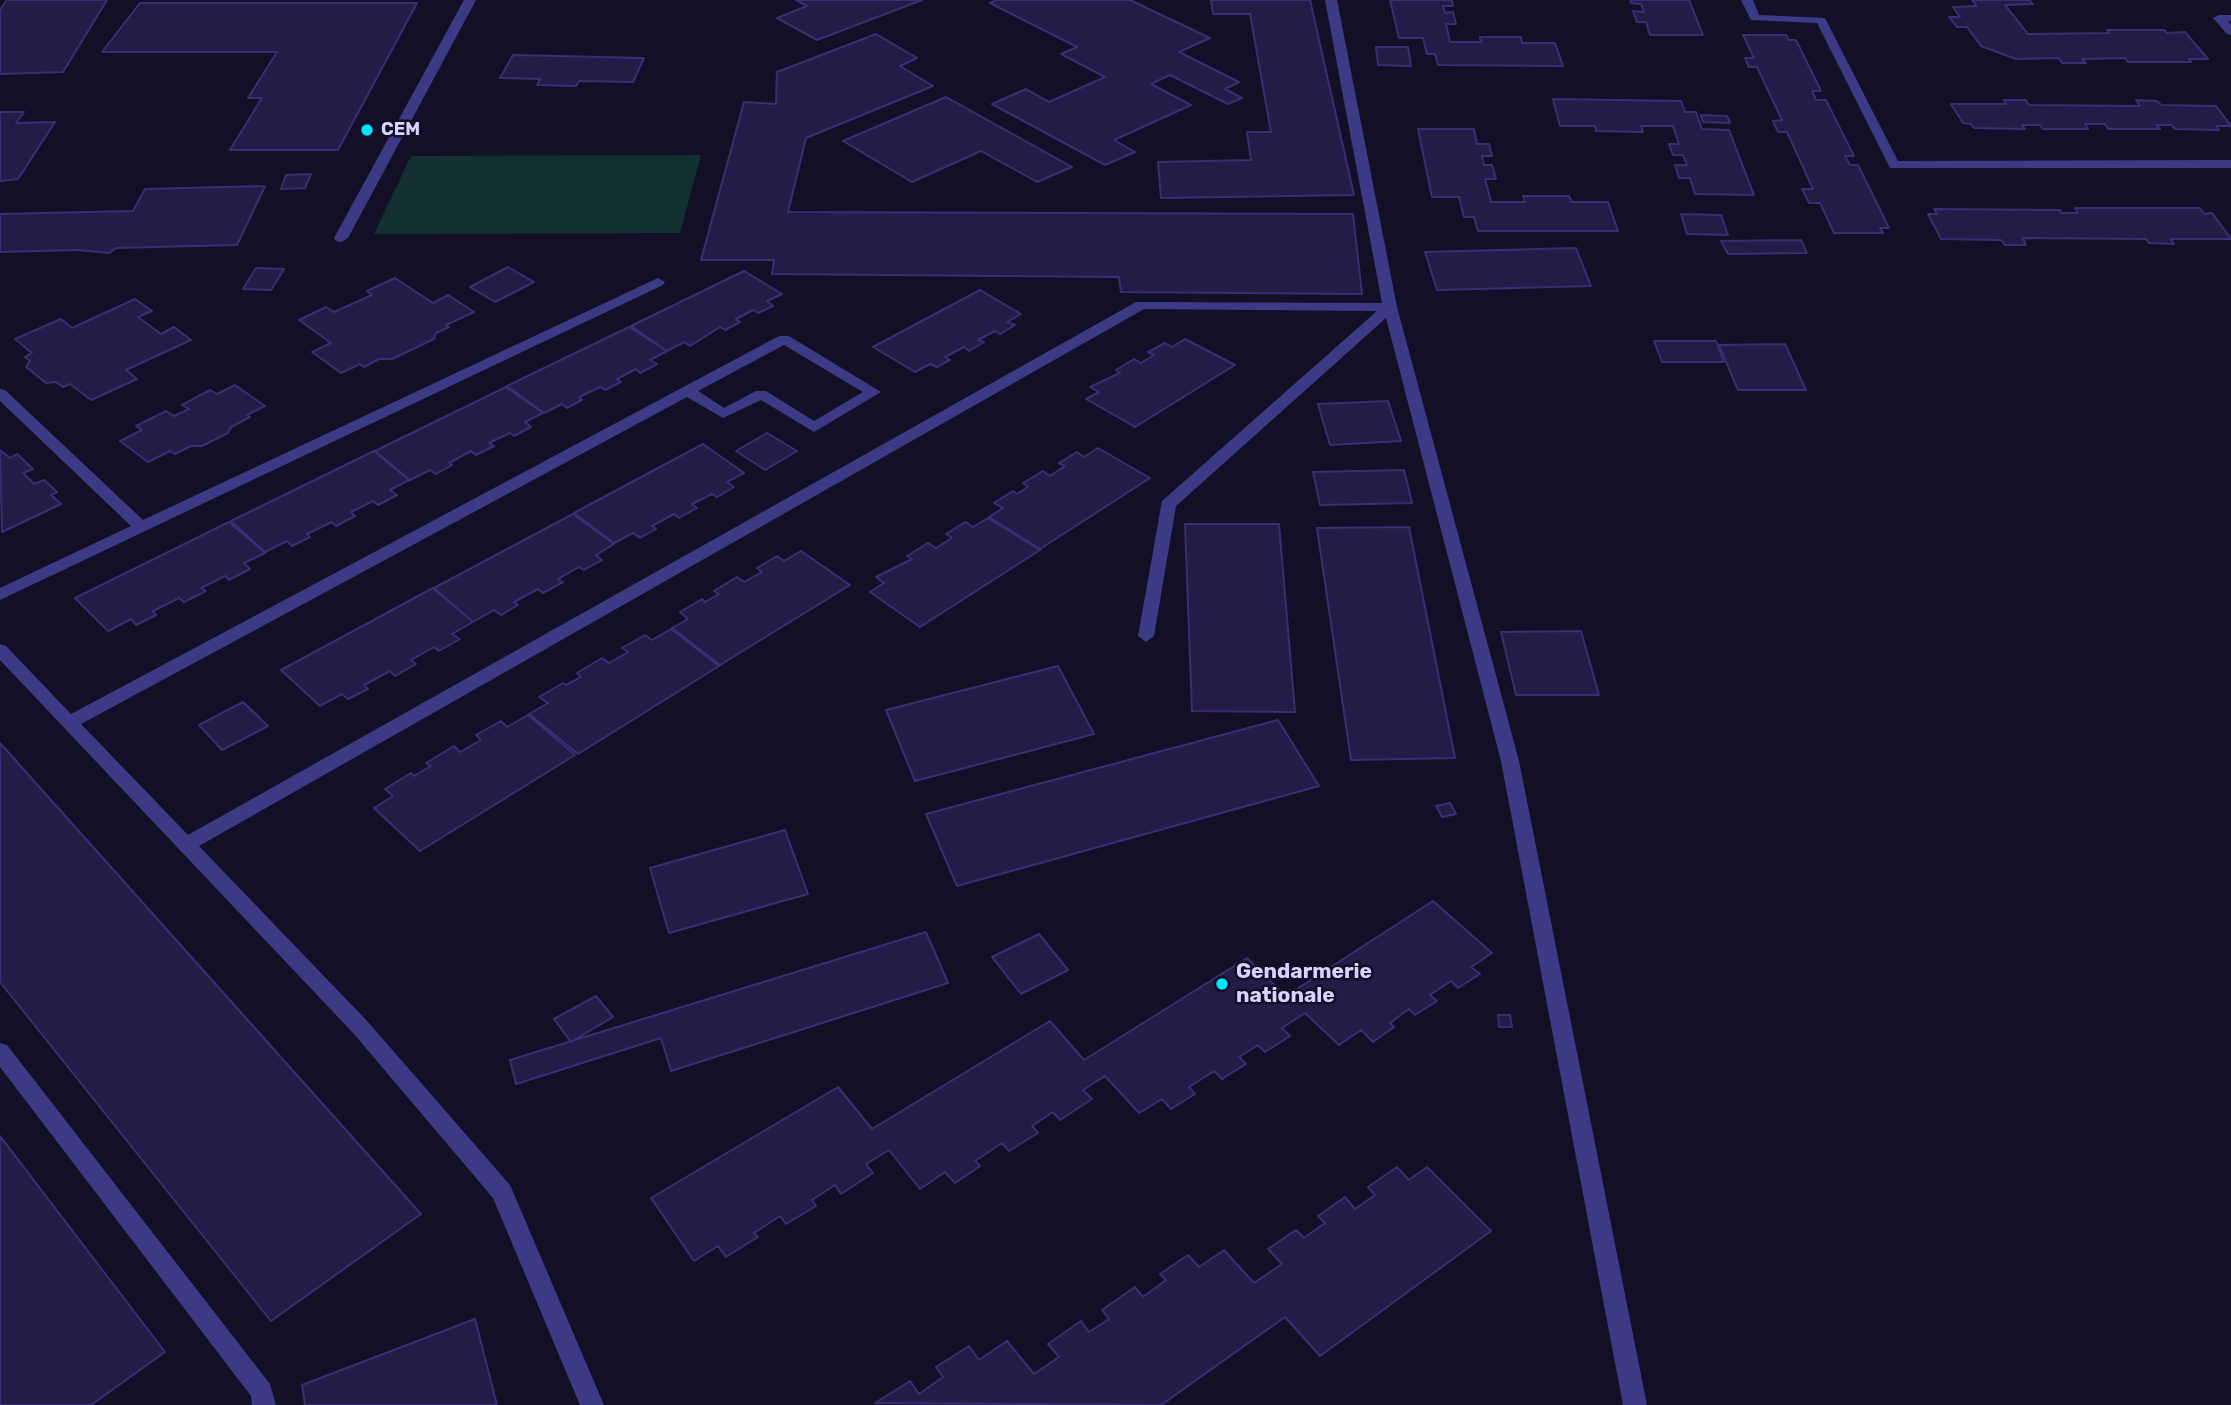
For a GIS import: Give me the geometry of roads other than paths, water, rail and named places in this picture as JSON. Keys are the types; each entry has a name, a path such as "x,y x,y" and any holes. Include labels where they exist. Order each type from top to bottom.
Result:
{"street":[{"path":"341,238 470,0"},
{"path":"1331,0 1390,307 1510,761 1635,1405"},
{"path":"1747,0 1755,18 1821,20 1894,165 2231,164"},
{"path":"2231,18 2219,18 2231,32"},
{"path":"0,595 658,282"},
{"path":"186,845 1141,305 1390,307"},
{"path":"1146,636 1168,504 1390,307"},
{"path":"69,723 687,391 784,339 874,392 814,427 761,394 723,414 687,391"},
{"path":"0,393 142,527"},
{"path":"0,650 361,1028 502,1192 592,1405"},
{"path":"0,1051 262,1392 264,1405"}],"place":[{"name":"CEM","path":"367,130"},
{"name":"Gendarmerie nationale","path":"1222,984"}]}
